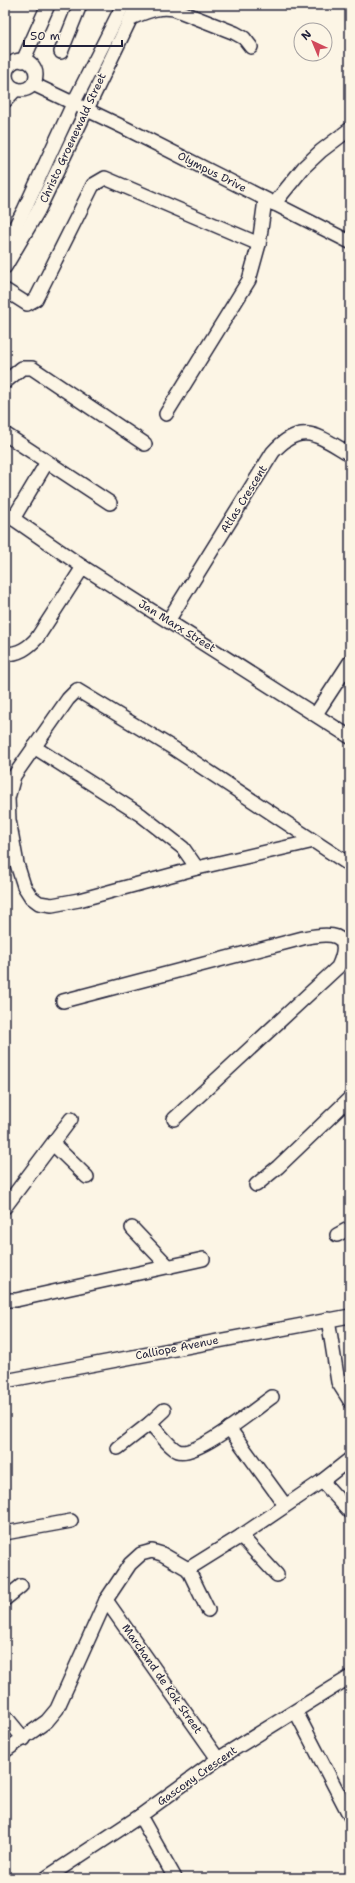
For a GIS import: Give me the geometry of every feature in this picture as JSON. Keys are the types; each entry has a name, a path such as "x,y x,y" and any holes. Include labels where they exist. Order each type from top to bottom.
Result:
{"street":[{"path":"23,60 48,5"},
{"path":"61,52 80,5"},
{"name":"Christo Groenewald Street","path":"5,245 24,210 72,104 123,5"},
{"name":"Christo Groenewald Street","path":"5,267 38,212 137,5"},
{"path":"131,18 154,8 164,7 174,9 235,33 244,38 251,47"},
{"path":"23,60 28,62 35,69 36,74 33,84 25,90 16,89 8,81 7,71 13,63 23,60"},
{"name":"Olympus Drive","path":"33,84 72,104 125,128 350,242"},
{"path":"5,101 16,89"},
{"path":"166,414 243,291 253,270 269,202 321,151 350,129"},
{"path":"5,290 27,304 36,299 93,185 105,178 259,244"},
{"path":"5,382 22,368 32,368 145,444"},
{"name":"Atlas Crescent","path":"168,621 273,452 282,442 291,436 300,433 314,435 350,454"},
{"path":"5,434 110,503"},
{"path":"9,516 47,462"},
{"name":"Jan Marx Street","path":"9,516 83,567 350,737"},
{"path":"5,654 19,652 29,647 37,638 83,567"},
{"path":"316,714 350,662"},
{"path":"314,841 197,868 79,900 52,905 39,903 31,897 24,886 17,864 9,820 8,798 14,776 72,693 77,690 173,748 314,841 350,865"},
{"path":"34,747 141,815 183,848 197,868"},
{"path":"63,1001 324,934 335,934 345,937 349,950 346,958 327,979 174,1119"},
{"path":"256,1185 278,1167 350,1098"},
{"path":"5,1207 71,1119"},
{"path":"53,1144 87,1177"},
{"path":"132,1228 169,1267"},
{"path":"337,1235 350,1228"},
{"path":"5,1300 16,1300 203,1259"},
{"name":"Calliope Avenue","path":"5,1381 350,1316"},
{"path":"328,1319 338,1382 350,1402"},
{"path":"150,1423 174,1450 184,1452 203,1445 272,1397"},
{"path":"118,1448 164,1410"},
{"path":"229,1428 285,1505"},
{"path":"188,1569 241,1536 322,1481 350,1459"},
{"path":"322,1481 350,1512"},
{"path":"5,1533 71,1521"},
{"path":"241,1536 277,1575"},
{"path":"5,1751 24,1739 47,1721 57,1709 106,1600 130,1564 141,1554 152,1551 162,1554 188,1569 208,1610"},
{"path":"5,1598 21,1586"},
{"name":"Marchand de Kok Street","path":"106,1600 218,1759"},
{"name":"Gascony Crescent","path":"46,1878 140,1816 218,1759 296,1712 350,1677"},
{"path":"296,1712 350,1816"},
{"path":"5,1716 24,1739"},
{"path":"140,1816 175,1878"}],"building":[{"path":"5,21 9,28 5,30"}]}
